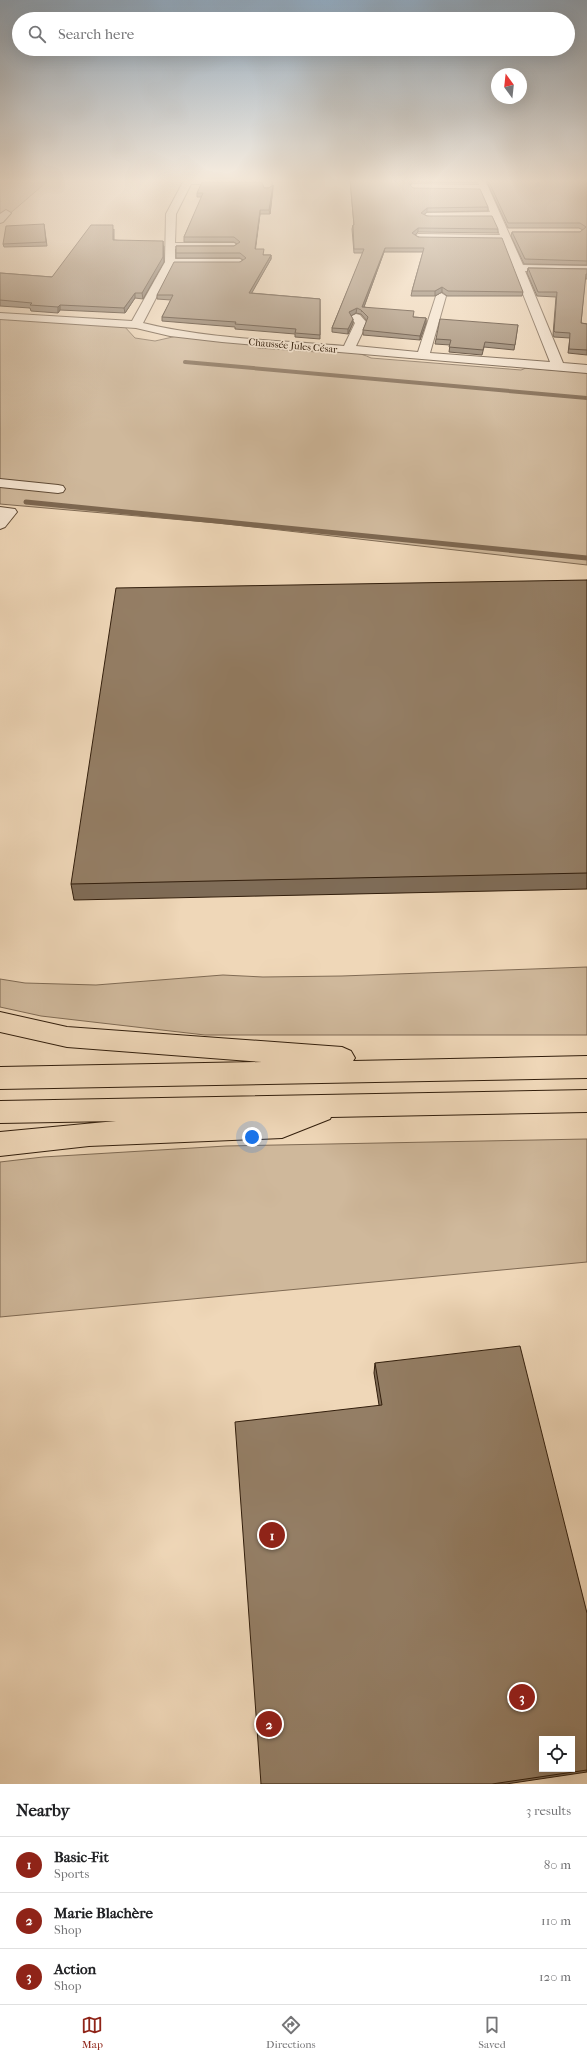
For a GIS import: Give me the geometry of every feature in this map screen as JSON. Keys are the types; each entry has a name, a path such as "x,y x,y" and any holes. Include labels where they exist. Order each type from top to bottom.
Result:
{"highway":[{"path":"0,1022 67,1037 469,1068"},
{"path":"0,1078 469,1068 587,1067"},
{"path":"0,1112 587,1100"},
{"path":"0,1144 89,1134 282,1126 336,1106"}],"street":[{"path":"136,325 169,263"},
{"path":"517,263 558,367"},
{"path":"519,268 587,269"},
{"path":"423,356 442,296"},
{"name":"Chaussée Jules César","path":"0,316 136,325 158,331 222,339 587,369"},
{"path":"348,350 361,322 356,317"},
{"path":"0,483 58,489"},
{"path":"0,511 10,512 0,524"}],"shaded area":[{"path":"0,318 124,326 135,338 155,341 177,336 251,344 258,348 333,353 348,352 362,354 371,358 521,370 526,368 587,373 587,565 218,523 0,504 0,485 60,491 64,487 0,480"},
{"path":"587,967 587,1035 205,1035 41,1016 0,1007 0,979 25,983 96,985 223,975 263,977 342,976"},
{"path":"587,1139 587,1262 0,1317 0,1162 43,1157 226,1146"}],"building":[{"path":"62,263 159,263 142,293 135,293 124,308 60,305 58,307 30,305 32,303 0,300 0,273 52,277"},
{"path":"173,263 266,263 249,293 320,299 320,335 295,333 296,329 235,324 236,322 162,317 173,295 157,295"},
{"path":"358,263 379,263 362,307 414,311 413,317 426,318 420,336 363,330 368,317 357,308 349,312 353,319 348,329 332,328"},
{"path":"420,263 512,263 523,292 448,291 442,287 435,291 412,291"},
{"path":"528,268 587,269 581,323 587,324 587,350 569,349 570,333 554,331 557,292 538,292"},
{"path":"440,319 518,325 515,345 485,342 483,350 449,347 451,340 436,339"},
{"path":"587,580 587,873 71,884 116,588"},
{"path":"520,1346 587,1613 587,1770 575,1772 575,1736 539,1736 539,1772 573,1772 492,1784 261,1784 235,1422 382,1405 375,1363"}],"waterway":[{"path":"185,362 587,398"},
{"path":"26,502 587,558"}],"place":[{"name":"Basic-Fit","path":"272,1535"},
{"name":"Action","path":"522,1697"},
{"name":"Marie Blachère","path":"269,1724"}]}
